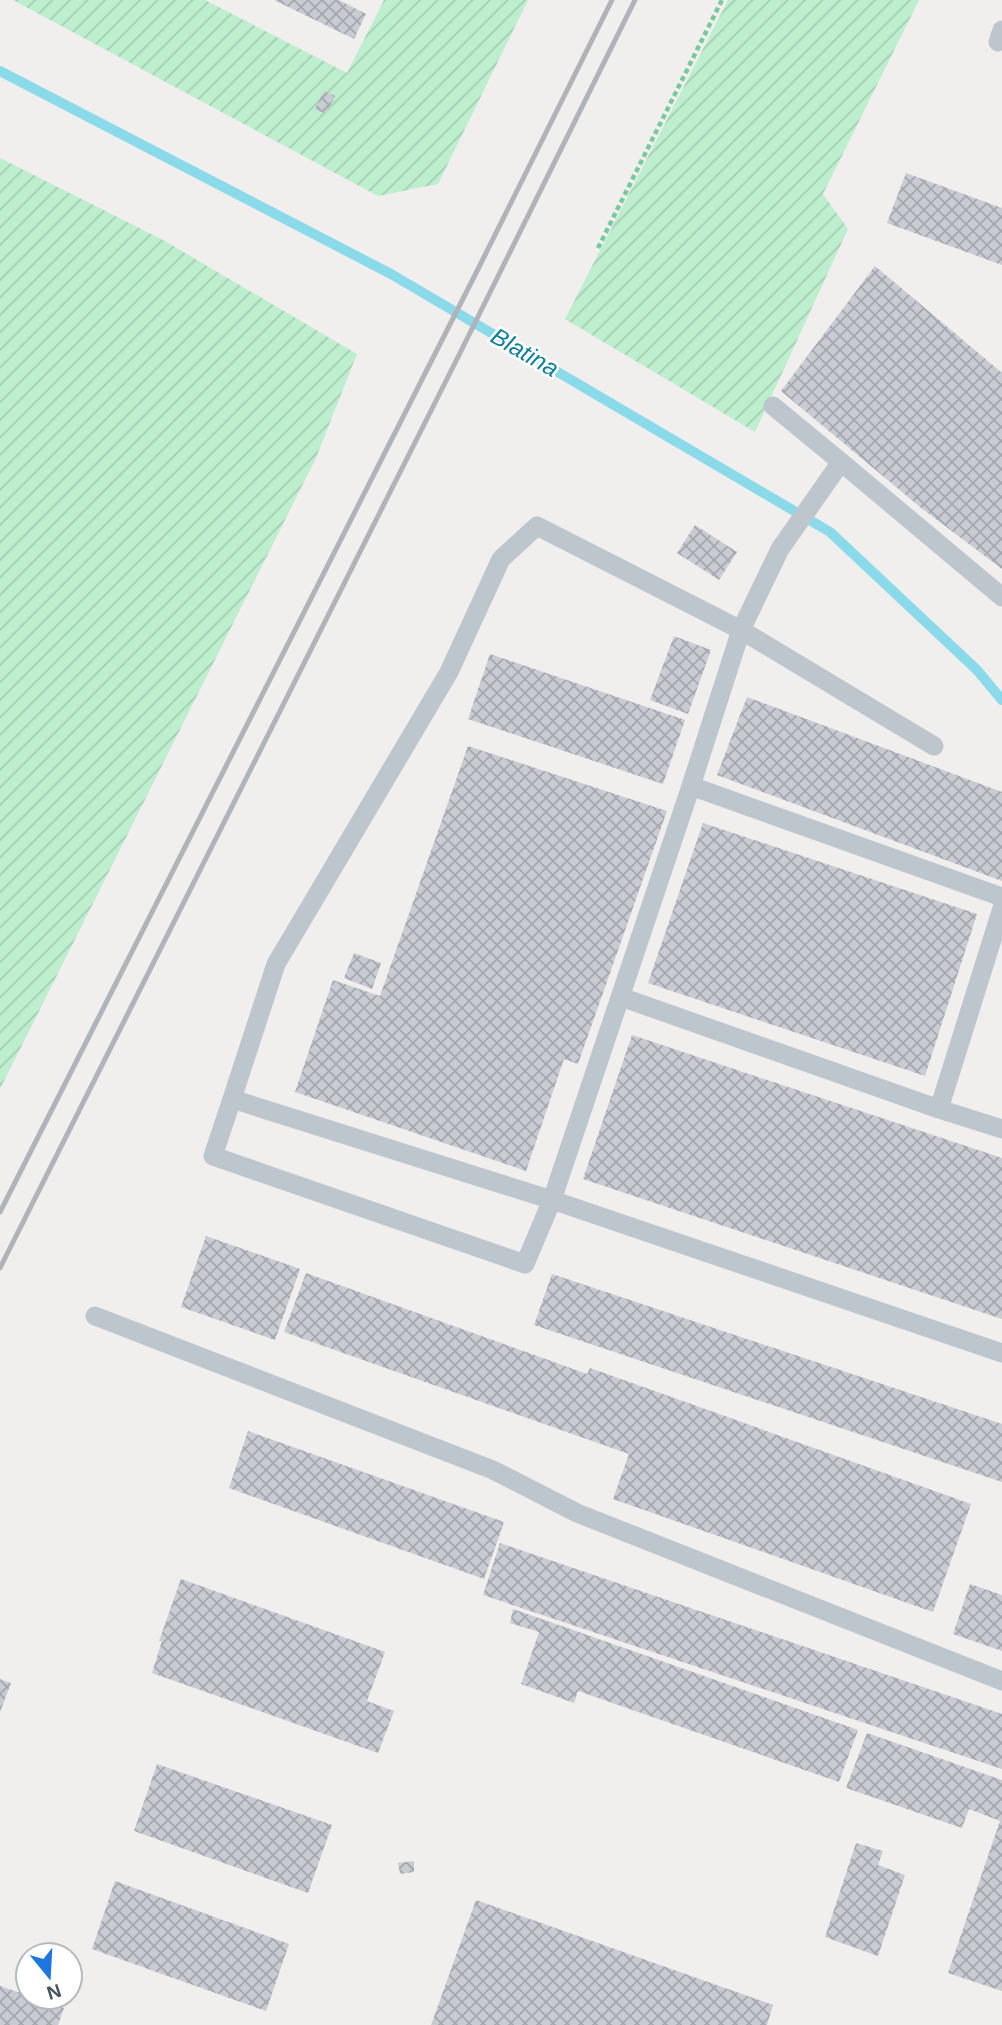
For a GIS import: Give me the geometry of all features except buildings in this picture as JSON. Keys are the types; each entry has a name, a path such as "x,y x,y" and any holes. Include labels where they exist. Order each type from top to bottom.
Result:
{"lane":[{"path":"773,406 1002,597"},
{"path":"841,462 780,549 741,630 552,1200 525,1264 214,1156 276,964 449,672 501,558 537,526 741,630 934,746"},
{"path":"691,786 1002,897"},
{"path":"939,1109 1002,908"},
{"path":"621,997 1002,1129"},
{"path":"232,1099 552,1200 1002,1353"},
{"path":"95,1316 493,1470 577,1513 1002,1681"}],"path":[{"path":"597,248 722,0"}],"green space":[{"path":"13,0 205,0 347,73 384,0 528,0 438,184 378,196"},
{"path":"728,0 919,0 823,194 848,229 755,432 565,319"},
{"path":"0,158 163,240 357,354 316,458 0,1089"}],"waterway":[{"name":"Blatina","path":"0,71 391,274 830,532 977,670 1002,700"}],"railway":[{"path":"0,1212 612,0"},
{"path":"0,1268 635,0"}]}
